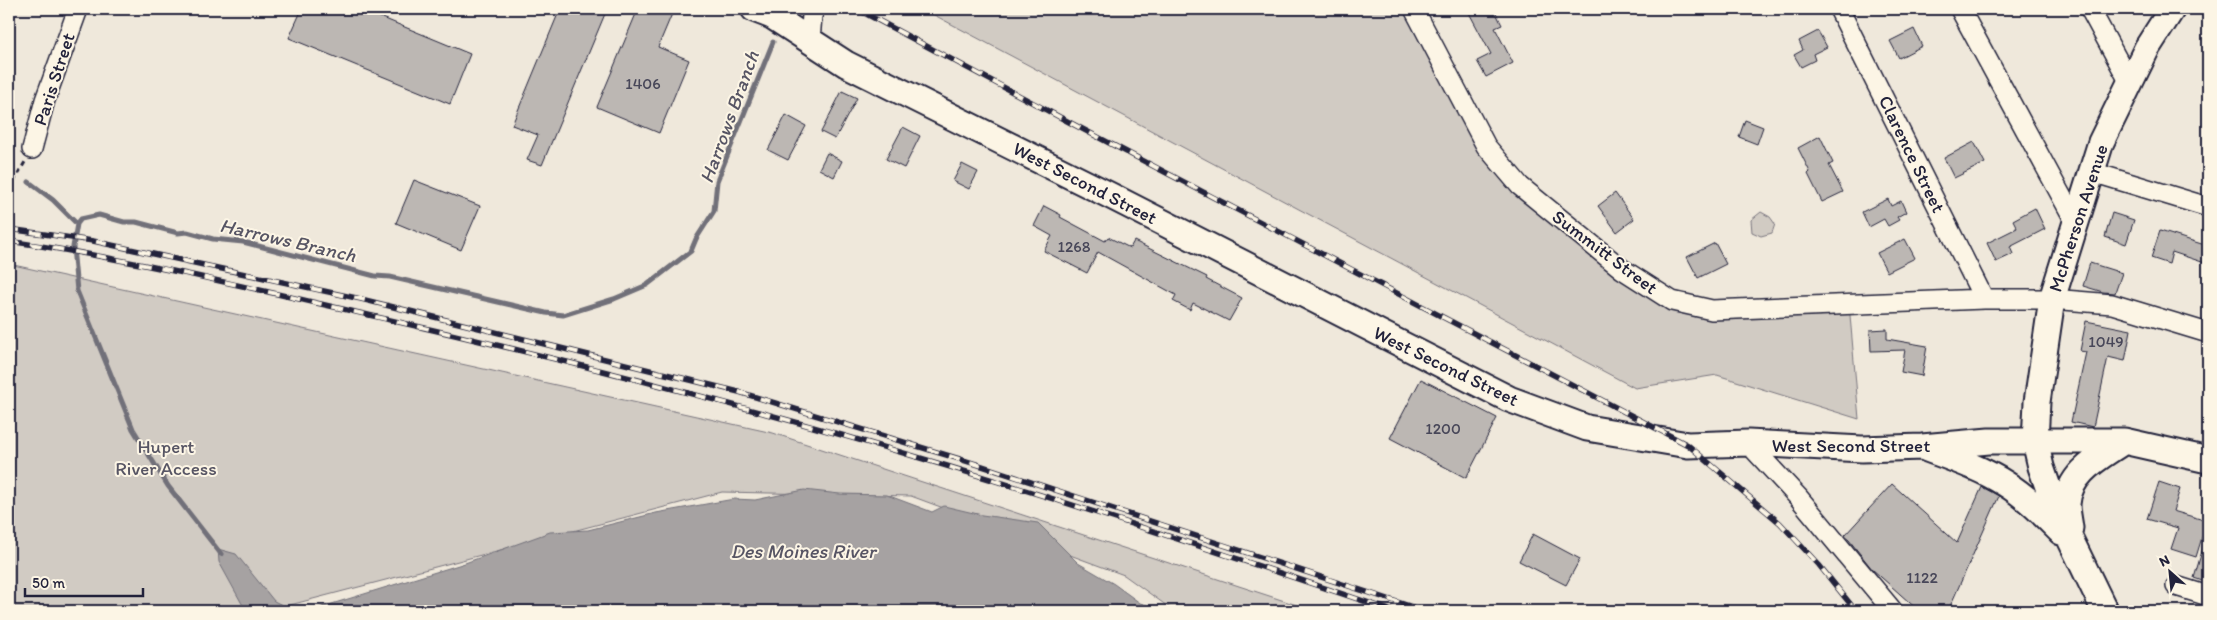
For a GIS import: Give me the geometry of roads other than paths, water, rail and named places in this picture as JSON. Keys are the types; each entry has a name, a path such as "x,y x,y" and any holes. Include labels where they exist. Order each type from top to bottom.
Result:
{"main road":[{"name":"West Second Street","path":"754,9 772,16 846,64 1109,195 1509,399 1587,428 1688,445 1748,443 1862,449 1922,447 1989,441 2124,441 2208,460"},
{"name":"McPherson Avenue","path":"2105,611 2056,510 2035,441 2036,402 2052,299 2101,142 2146,48 2172,9"},
{"path":"2072,543 2067,505 2070,488 2080,473 2124,441"},
{"path":"1922,447 1978,469 2005,483 2025,498 2072,543"}],"street":[{"name":"Paris Street","path":"32,149 45,100 78,9"},
{"path":"810,41 812,15 815,9"},
{"name":"Summitt Street","path":"1414,9 1486,146 1520,186 1622,270 1672,301 1712,310 1984,299 2052,299 2112,304 2208,333"},
{"name":"Clarence Street","path":"1839,9 1984,299"},
{"path":"1960,9 2076,223"},
{"path":"2090,9 2130,83"},
{"path":"2092,172 2208,207"},
{"path":"1748,443 1799,498 1893,611"},
{"path":"2176,586 2208,596"}],"water":[{"name":"Des Moines River","path":"804,490 840,494 887,495 932,512 944,506 982,515 1038,523 1078,563 1114,584 1140,603 1166,611 315,611 322,607 465,563 550,532 588,530 656,513 734,499 755,500"},
{"path":"218,549 236,554 274,601 294,611 246,611 219,562"}],"waterway":[{"name":"Harrows Branch","path":"221,554 168,486 133,429 77,291 73,247 77,224 81,219 99,215 178,233 187,232 213,239 243,242 375,276 390,277 546,313 563,315 614,299 647,285 691,251 696,239 714,211 717,181 773,42"},
{"path":"29,182 53,200 77,224"}],"railway":[{"path":"857,9 1069,122 1688,445 1780,523 1819,565 1856,611"},
{"path":"9,229 93,241 361,299 739,392 976,464 1425,611"},
{"path":"9,241 105,257 248,287 525,352 727,403 860,440 1044,496 1393,611"}],"park label":[{"name":"Hupert River Access","path":"166,457"}]}
